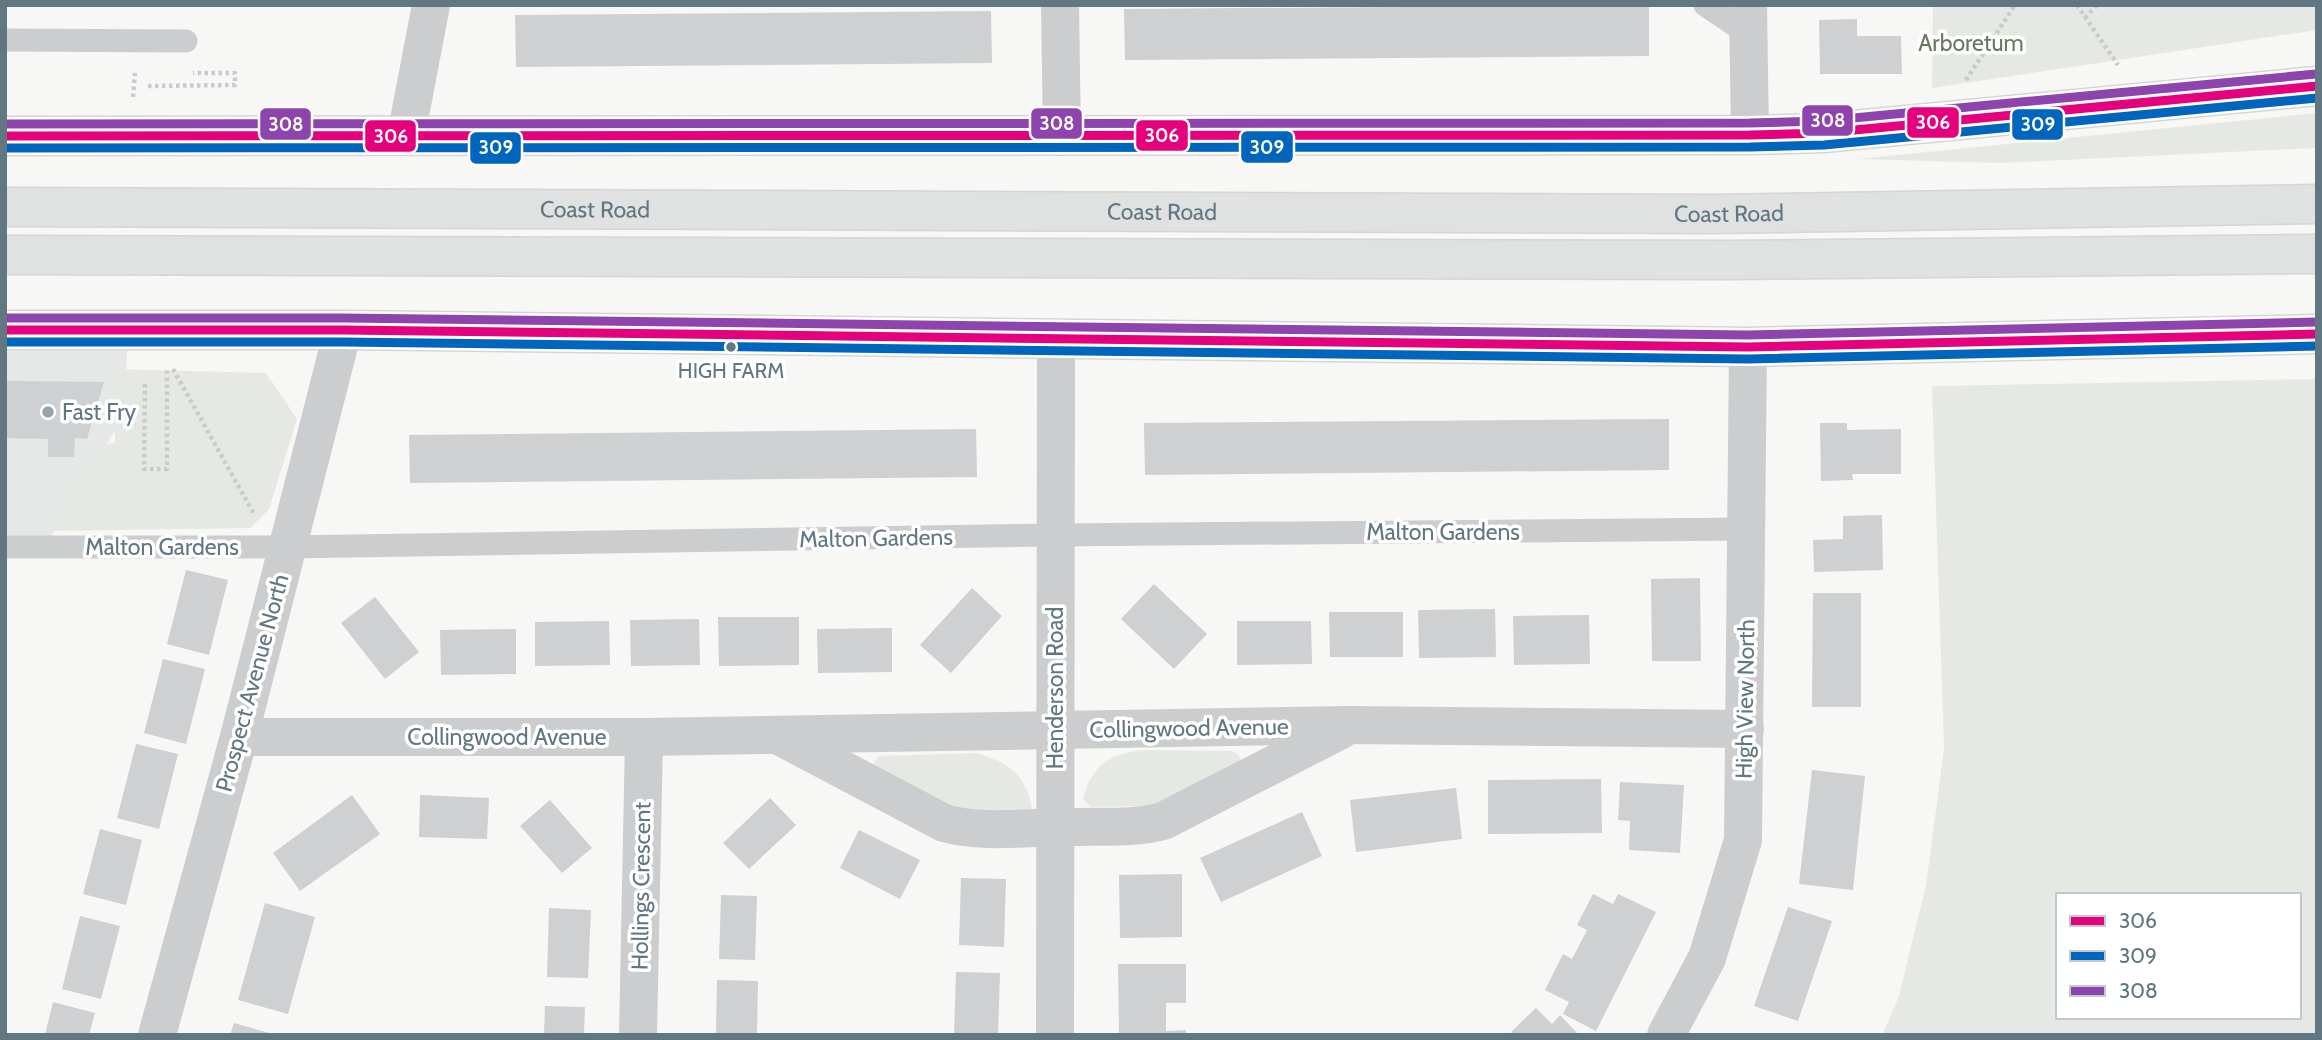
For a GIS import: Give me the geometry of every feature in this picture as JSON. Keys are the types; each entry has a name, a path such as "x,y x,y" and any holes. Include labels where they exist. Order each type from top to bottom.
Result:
{"main road":[{"path":"5,136 1750,135 1823,133 2317,86"},
{"name":"Coast Road","path":"5,207 1713,214 2317,204"},
{"name":"Coast Road","path":"5,255 1730,260 2317,254"},
{"path":"5,330 343,330 1056,341 1748,347 2317,334"}],"street":[{"path":"406,136 430,5"},
{"path":"1060,5 1062,137"},
{"path":"1748,20 1750,135"},
{"name":"Prospect Avenue North","path":"157,1035 239,737 280,547 343,330"},
{"name":"Henderson Road","path":"1055,1035 1056,341"},
{"name":"High View North","path":"1665,1035 1707,958 1743,840 1748,347"},
{"name":"Collingwood Avenue","path":"239,737 644,737 1349,725 1745,729"},
{"name":"Collingwood Avenue","path":"776,735 944,823 960,827 1055,827 1148,825 1163,821 1349,725"},
{"name":"Hollings Crescent","path":"638,1035 644,737"}],"lane":[{"path":"1705,5 1748,20"},
{"path":"5,40 186,41"},
{"name":"Malton Gardens","path":"5,547 280,547 1055,535 1747,529"}],"path":[{"path":"1938,120 2015,5"},
{"path":"2077,5 2144,102"},
{"path":"2085,18 2097,5"},
{"path":"148,86 235,85 235,72 184,73"},
{"path":"134,137 133,73 145,73"},
{"path":"145,384 144,469 167,469 167,359 280,547"}],"shaded area":[{"path":"5,351 127,351 124,415 50,539 5,540"}],"green space":[{"name":"Arboretum","path":"1933,5 2317,5 2317,30 1932,88"},
{"path":"2317,113 2317,148 2000,163 1858,159"},
{"path":"113,369 266,373 297,419 269,509 250,528 51,531 83,468 97,461 97,445 115,443"},
{"path":"2317,379 2317,1035 1882,1035 1898,999 1926,886 1944,749 1932,386"},
{"path":"1144,750 1232,751 1239,755 1241,761 1157,803 1091,807 1083,799 1091,777 1104,763 1122,754"},
{"path":"976,753 1007,766 1021,779 1030,798 1032,810 969,815 872,766 879,756"}],"building":[{"path":"1649,5 1649,56 1125,60 1124,9"},
{"path":"991,11 992,63 516,67 515,15"},
{"path":"1857,19 1857,36 1901,36 1902,74 1820,74 1819,20"},
{"path":"5,381 104,382 87,439 75,438 74,457 48,457 48,439 5,438"},
{"path":"1669,419 1669,470 1145,475 1144,423"},
{"path":"1820,423 1847,423 1847,430 1901,429 1901,474 1852,474 1853,480 1821,481"},
{"path":"976,429 977,477 410,483 409,435"},
{"path":"1882,515 1883,570 1814,572 1813,540 1843,539 1843,516"},
{"path":"186,570 228,580 209,655 167,644"},
{"path":"1700,578 1701,661 1652,661 1651,579"},
{"path":"1154,584 1207,634 1174,669 1121,619"},
{"path":"972,588 1002,616 951,673 920,645"},
{"path":"1813,593 1861,593 1861,707 1812,707"},
{"path":"375,597 419,652 385,679 341,623"},
{"path":"1495,609 1496,657 1419,658 1418,610"},
{"path":"1329,612 1403,612 1403,657 1330,657"},
{"path":"1589,615 1590,664 1514,665 1513,616"},
{"path":"718,617 799,617 799,665 719,666"},
{"path":"699,619 700,665 631,666 630,620"},
{"path":"609,621 610,665 535,666 535,622"},
{"path":"1237,621 1311,621 1312,664 1237,665"},
{"path":"892,628 892,672 818,673 817,629"},
{"path":"516,629 516,674 441,675 440,630"},
{"path":"163,659 205,669 186,744 144,733"},
{"path":"136,744 178,754 159,829 117,818"},
{"path":"1812,770 1865,776 1853,890 1799,884"},
{"path":"1601,779 1602,833 1488,834 1488,780"},
{"path":"1620,782 1684,785 1680,853 1629,850 1630,821 1618,820"},
{"path":"1456,788 1462,839 1356,852 1350,800"},
{"path":"352,795 380,834 300,891 273,853"},
{"path":"420,795 489,798 487,839 419,837"},
{"path":"770,798 796,825 749,869 723,843"},
{"path":"550,800 592,848 562,873 520,826"},
{"path":"1302,812 1322,856 1221,902 1200,858"},
{"path":"100,829 142,840 126,905 83,894"},
{"path":"859,830 920,860 900,899 840,868"},
{"path":"1182,874 1182,937 1120,938 1119,875"},
{"path":"961,878 1006,879 1004,947 959,945"},
{"path":"1593,894 1613,904 1618,894 1656,912 1596,1031 1563,1014 1569,1002 1545,990 1563,954 1572,959 1587,930 1577,925"},
{"path":"721,895 757,896 755,960 719,959"},
{"path":"265,903 315,917 288,1014 238,1000"},
{"path":"1788,907 1832,921 1798,1021 1754,1006"},
{"path":"549,908 591,910 588,978 547,977"},
{"path":"80,916 120,926 101,999 62,989"},
{"path":"1118,964 1186,964 1186,1003 1166,1003 1166,1031 1186,1030 1186,1035 1119,1035"},
{"path":"956,972 1000,973 998,1035 954,1035"},
{"path":"717,980 758,981 757,1035 716,1035"},
{"path":"53,1002 95,1013 89,1035 45,1035"},
{"path":"545,1006 585,1007 584,1035 544,1035"},
{"path":"1536,1008 1552,1024 1560,1015 1579,1035 1514,1035 1511,1032"},
{"path":"234,1023 273,1034 273,1035 230,1035"}],"transit line":[{"name":"308","path":"5,124 1750,123 1822,121 2316,74"},
{"name":"306","path":"5,136 1750,135 1823,133 2317,86"},
{"name":"309","path":"5,148 1750,147 1824,145 2317,98"},
{"name":"308","path":"5,318 343,318 1748,335 2317,322"},
{"name":"306","path":"5,330 343,330 1748,347 2317,334"},
{"name":"309","path":"5,342 343,342 1748,359 2317,346"}],"place":[{"name":"HIGH FARM","path":"731,347"},
{"name":"Fast Fry","path":"48,412"}]}
